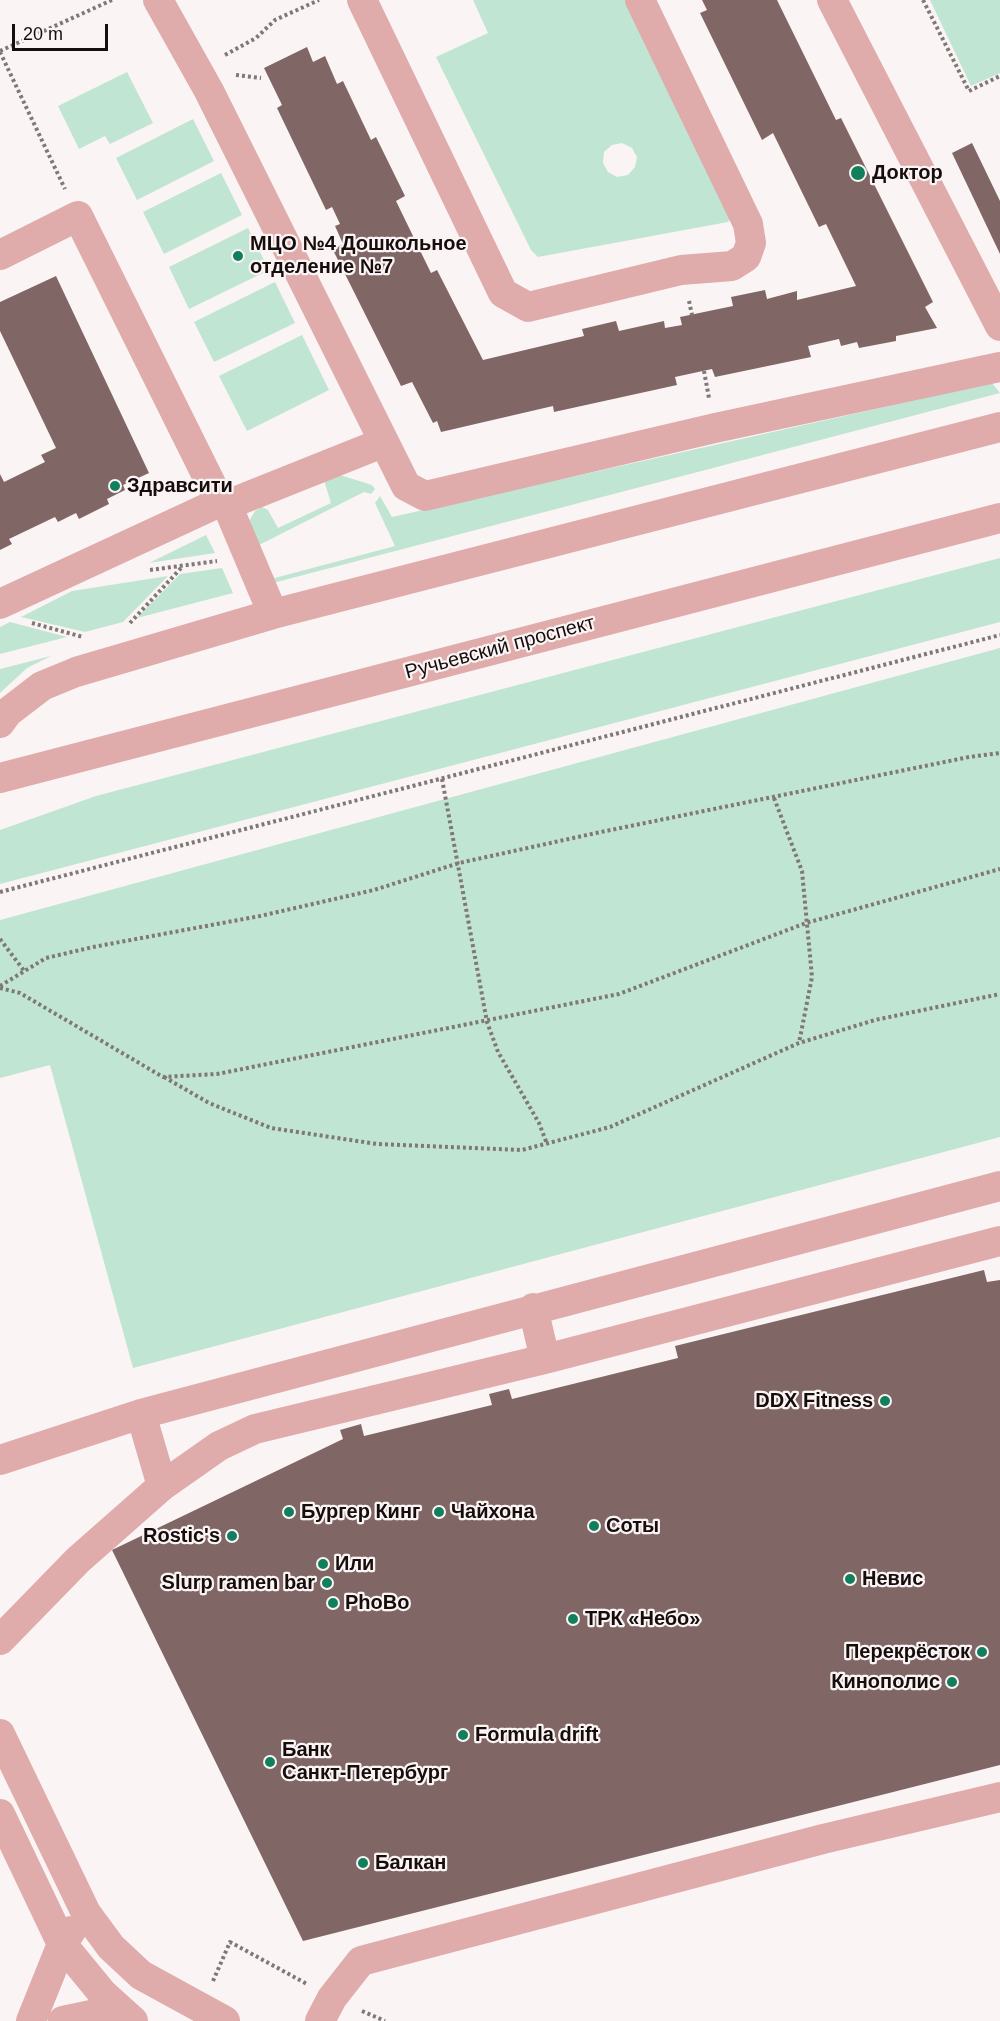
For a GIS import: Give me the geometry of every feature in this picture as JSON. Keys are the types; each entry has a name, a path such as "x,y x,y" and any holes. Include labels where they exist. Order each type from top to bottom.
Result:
{"street":[{"path":"158,0 197,69 382,443 406,486 425,496 715,428 1000,367"},
{"path":"362,0 503,293 510,300 528,307 681,270 732,266 746,257 751,243 748,224 640,0"},
{"path":"832,0 1000,326"},
{"path":"0,255 78,216 223,503 273,614"},
{"path":"0,723 8,712 42,686 76,672 273,614 1000,427"},
{"path":"0,604 223,503 382,443"},
{"name":"Ручьевский проспект","path":"0,778 1000,518"},
{"path":"0,1460 141,1414 533,1308 1000,1186"},
{"path":"0,1640 78,1560 162,1486 219,1446 255,1429 545,1359 1000,1241"},
{"path":"533,1308 545,1359"},
{"path":"382,1350 394,1396"},
{"path":"141,1414 162,1486"},
{"path":"0,1734 86,1913 111,1947 141,1975 225,2021"},
{"path":"320,2021 332,1998 361,1961 823,1839 1000,1797"},
{"path":"0,1815 62,1944 103,1994 132,2020"},
{"path":"31,2021 62,1944 86,1913"},
{"path":"63,2021 91,2015 132,2020"}],"path":[{"path":"78,216 0,52 111,0"},
{"path":"197,69 256,38 275,20 319,0"},
{"path":"923,0 969,92 1000,76"},
{"path":"123,630 182,566"},
{"path":"24,621 87,638"},
{"path":"0,892 1000,634"},
{"path":"0,987 46,958 340,898 459,863 596,832 969,757 1000,753"},
{"path":"442,778 459,863 460,889 486,1022 498,1052 539,1123 547,1144"},
{"path":"774,798 802,871 812,977 799,1043"},
{"path":"163,1077 217,1074 620,994 806,923 1000,869"},
{"path":"0,939 25,972"},
{"path":"0,987 20,993 209,1103 271,1128 377,1144 452,1149 522,1150 610,1127 719,1081 799,1043 875,1020 1000,994"}],"green space":[{"path":"473,0 627,0 733,215 728,222 538,257 531,250 436,57 488,33","holes":["622,143 632,148 637,157 635,167 628,175 617,177 608,172 603,163 604,152 612,145"]},
{"path":"930,0 1000,0 1000,73 971,86"},
{"path":"127,72 153,123 110,144 105,136 79,149 58,106"},
{"path":"193,119 214,161 137,200 116,158"},
{"path":"221,173 242,215 164,254 143,212"},
{"path":"248,228 269,270 189,309 169,267"},
{"path":"275,282 295,323 214,362 194,322"},
{"path":"302,335 329,390 247,431 219,376"},
{"path":"992,383 1000,393 269,584 249,521 255,511 262,507 268,510 278,528 331,503 324,480 340,475 372,485 375,489 371,494 364,492 257,546 271,579 395,546 375,503 380,496 392,517"},
{"path":"206,535 215,553 149,563"},
{"path":"1000,558 1000,622 0,884 0,830 96,796"},
{"path":"222,568 233,593 137,618 180,574"},
{"path":"168,576 123,622 85,632 21,617 72,591"},
{"path":"10,622 67,637 0,654 0,627"},
{"path":"1000,648 1000,1137 133,1368 50,1065 0,1078 0,920"},
{"path":"51,656 27,668 0,693 0,669"}],"building":[{"path":"702,0 777,0 836,120 841,118 933,302 925,307 937,328 896,336 896,341 859,348 857,342 841,346 839,339 808,346 811,357 715,377 712,369 675,377 677,385 554,412 553,406 441,432 437,421 433,423 412,382 401,386 333,250 343,244 335,226 340,224 332,207 326,210 277,108 282,105 264,68 307,47 313,62 325,56 337,84 343,81 371,140 376,137 405,196 396,201 431,273 437,270 483,360 584,336 582,329 616,321 619,331 664,321 665,328 682,325 680,317 733,306 731,297 765,290 767,299 797,291 797,300 856,286 826,224 819,227 773,133 762,140 700,13 707,10"},
{"path":"972,143 1000,201 1000,254 952,153"},
{"path":"56,276 149,473 123,485 125,490 107,499 109,504 79,519 76,513 58,522 55,517 9,539 12,544 0,550 0,474 4,482 45,462 41,455 56,448 0,331 0,302"},
{"name":"ТРК «Небо»","path":"984,1270 987,1282 1000,1280 1000,1765 303,1941 112,1550 343,1439 340,1430 361,1424 364,1436 492,1405 489,1394 509,1389 512,1399 678,1358 675,1346"}],"place":[{"name":"Доктор","path":"858,173"},
{"name":"МЦО №4 Дошкольное отделение №7","path":"238,256"},
{"name":"Здравсити","path":"115,486"},
{"name":"DDX Fitness","path":"885,1401"},
{"name":"Бургер Кинг","path":"289,1512"},
{"name":"Чайхона","path":"439,1512"},
{"name":"Соты","path":"594,1526"},
{"name":"Rostic's","path":"232,1536"},
{"name":"Или","path":"323,1564"},
{"name":"Невис","path":"850,1579"},
{"name":"Slurp ramen bar","path":"327,1583"},
{"name":"PhoBo","path":"333,1603"},
{"name":"ТРК «Небо»","path":"573,1619"},
{"name":"Перекрёсток","path":"982,1652"},
{"name":"Кинополис","path":"952,1682"},
{"name":"Formula drift","path":"463,1735"},
{"name":"Банк Санкт-Петербург","path":"270,1762"},
{"name":"Балкан","path":"363,1863"}]}
